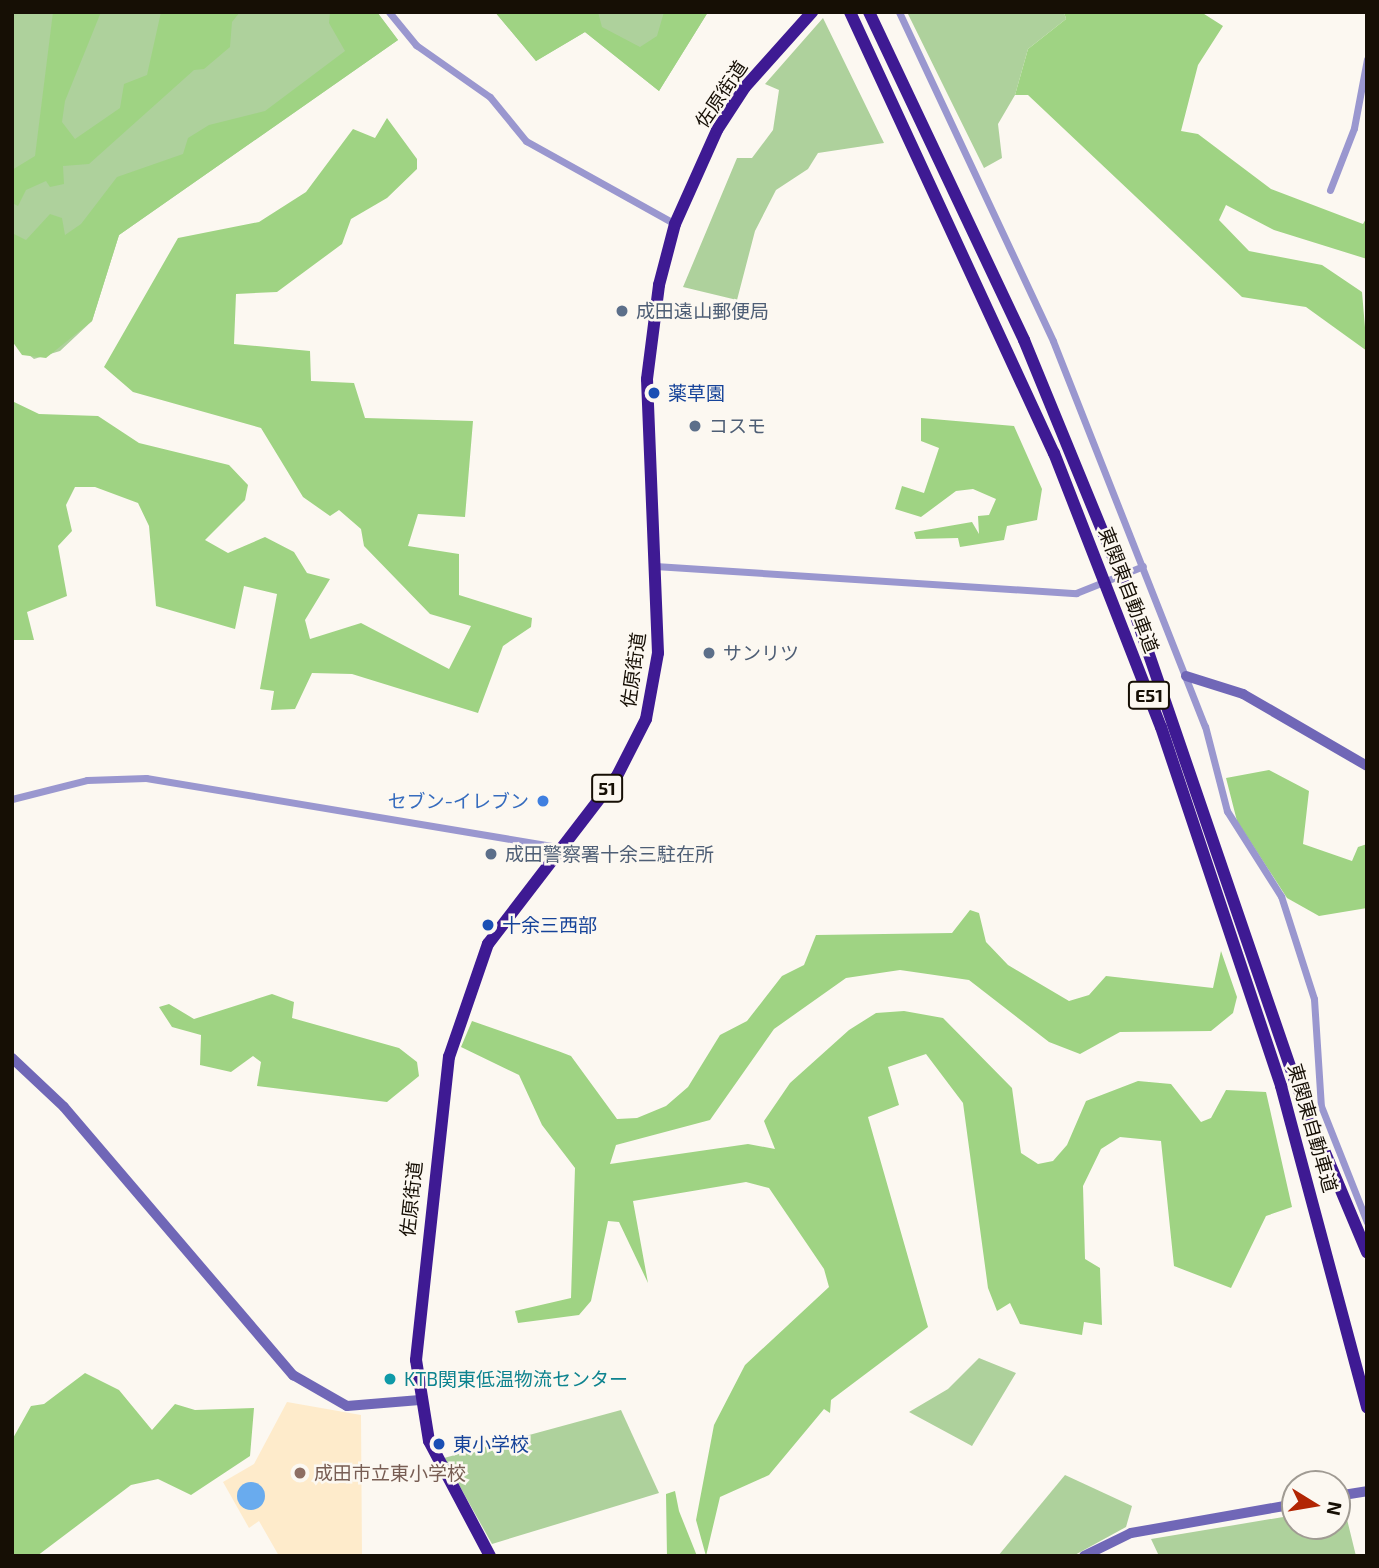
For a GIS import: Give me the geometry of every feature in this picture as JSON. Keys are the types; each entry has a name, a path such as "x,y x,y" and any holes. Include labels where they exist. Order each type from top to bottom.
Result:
{"highway":[{"name":"佐原街道","path":"490,1556 429,1441 420,1400 418,1316 454,1031 488,944 559,847 617,776 646,719 658,653 649,351 675,224 731,106 812,12"},
{"name":"東関東自動車道","path":"850,12 1054,453 1161,727 1281,1086 1367,1408"},
{"name":"東関東自動車道","path":"869,12 1024,340 1130,599 1295,1081 1367,1252"}],"street":[{"path":"389,12 416,45 490,97 526,142 675,224"},
{"path":"899,12 1005,231 1186,676 1227,811 1281,896 1295,936 1317,1019 1321,1106 1367,1222"},
{"path":"1330,190 1354,128 1367,59"},
{"path":"655,566 1076,593 1140,567"},
{"path":"1186,676 1244,694 1367,766"},
{"path":"12,799 87,780 146,778 559,847"},
{"path":"12,1058 64,1108 293,1375 347,1406 420,1400"},
{"path":"1084,1556 1131,1533 1281,1506"}],"shaded area":[{"name":"成田市立東小学校","path":"287,1402 361,1415 362,1556 279,1556 259,1521 249,1528 223,1482 254,1464"}],"green space":[{"path":"12,12 377,12 398,40 119,235 92,321 60,351 34,359 12,341"},
{"path":"53,12 101,12 65,101 62,122 75,139 120,108 124,84 147,75 161,12 240,12 232,22 230,47 204,69 194,70 89,164 63,166 64,184 50,187 46,181 26,190 18,206 12,203 12,170 35,156"},
{"path":"330,12 377,12 398,40 119,235 92,321 46,358 22,355 12,341 12,233 26,240 50,214 62,218 65,235 81,224 117,177 183,154 188,138 209,125 265,111 345,51 329,23"},
{"path":"495,12 708,12 659,91 585,32 536,61"},
{"path":"495,12 598,12 602,27 640,47 657,36 664,12 708,12 659,91 585,32 536,61"},
{"path":"907,12 1064,12 1066,19 1028,49 1015,95 998,124 1002,158 984,168"},
{"path":"1064,12 1201,12 1223,26 1198,65 1181,131 1198,134 1271,189 1363,224 1367,217 1367,259 1274,230 1226,205 1219,220 1249,251 1322,265 1362,292 1367,351 1306,307 1242,297 1028,95 1015,95 1028,49 1066,19"},
{"path":"823,18 884,143 818,153 808,169 776,190 755,231 737,300 683,287 737,158 752,158 773,130 779,90 765,84"},
{"path":"387,118 417,159 417,169 387,198 351,219 342,244 277,292 236,294 234,344 310,351 311,381 354,383 365,418 473,421 465,517 418,514 408,546 459,554 459,595 532,618 531,627 503,646 478,713 352,674 312,673 295,709 271,710 274,691 260,689 277,594 244,586 235,629 156,606 149,526 138,503 95,487 75,487 66,505 72,531 58,546 67,596 27,612 34,640 12,640 12,401 39,414 98,416 139,443 229,465 248,485 245,500 205,540 228,553 265,537 294,552 307,573 330,579 305,620 310,639 361,623 449,669 471,626 430,614 364,546 361,529 339,510 330,516 303,497 261,428 133,392 104,367 178,238 259,222 306,192 353,129 375,138"},
{"path":"921,418 1014,426 1042,489 1037,520 1007,526 1004,540 960,547 958,538 916,539 914,532 972,522 979,534 978,516 989,515 996,499 973,489 956,491 921,517 895,509 902,486 924,493 939,448 921,441"},
{"path":"1269,770 1309,791 1303,844 1352,861 1358,847 1367,844 1367,908 1319,916 1287,898 1237,821 1226,778"},
{"path":"970,910 979,913 986,942 1008,965 1069,1001 1089,995 1106,976 1213,988 1221,951 1237,997 1233,1013 1211,1031 1120,1032 1080,1054 1049,1042 969,980 900,970 846,978 774,1029 710,1120 616,1145 610,1164 748,1144 775,1149 764,1121 790,1083 849,1030 876,1013 904,1011 943,1018 1012,1088 1021,1153 1038,1164 1053,1161 1067,1145 1086,1101 1138,1081 1171,1084 1201,1122 1211,1118 1226,1090 1266,1092 1292,1207 1266,1216 1231,1288 1174,1266 1161,1141 1120,1137 1101,1149 1083,1186 1085,1259 1100,1268 1102,1325 1084,1322 1082,1335 1020,1324 1010,1303 997,1311 988,1288 963,1103 926,1054 888,1067 899,1105 868,1117 928,1327 831,1400 830,1413 824,1409 769,1475 720,1497 706,1556 696,1520 714,1425 745,1365 829,1287 824,1269 769,1188 746,1182 633,1201 648,1283 619,1222 608,1221 591,1301 579,1315 518,1323 515,1311 571,1298 575,1168 542,1125 519,1075 461,1047 472,1021 571,1056 617,1119 637,1118 666,1106 688,1087 720,1035 747,1021 782,976 804,965 816,935 952,933"},
{"path":"272,994 294,1002 292,1018 399,1048 417,1062 419,1076 387,1102 257,1086 261,1062 253,1056 231,1072 200,1065 201,1035 172,1027 159,1007 169,1004 194,1019"},
{"path":"979,1358 1016,1373 972,1446 909,1412 948,1389"},
{"path":"85,1373 119,1390 152,1430 175,1404 195,1410 254,1408 250,1456 191,1495 158,1479 131,1485 37,1556 12,1556 12,1440 31,1406 44,1404"},
{"path":"621,1410 659,1493 492,1544 444,1458"},
{"path":"1065,1475 1132,1506 1126,1527 1073,1556 998,1556"},
{"path":"675,1491 679,1511 697,1556 667,1556 666,1494"},
{"path":"1281,1517 1281,1540 1351,1540 1351,1536 1356,1556 1159,1556 1151,1539"}],"water":[{"path":"251,1482 261,1486 265,1496 261,1506 251,1510 241,1506 237,1496 241,1486"}],"place":[{"name":"成田遠山郵便局","path":"622,311"},
{"name":"薬草園","path":"654,393"},
{"name":"コスモ","path":"695,426"},
{"name":"サンリツ","path":"709,653"},
{"name":"セブン-イレブン","path":"543,801"},
{"name":"成田警察署十余三駐在所","path":"491,854"},
{"name":"十余三西部","path":"488,925"},
{"name":"KTB関東低温物流センター","path":"390,1379"},
{"name":"東小学校","path":"439,1444"},
{"name":"成田市立東小学校","path":"300,1473"}]}
